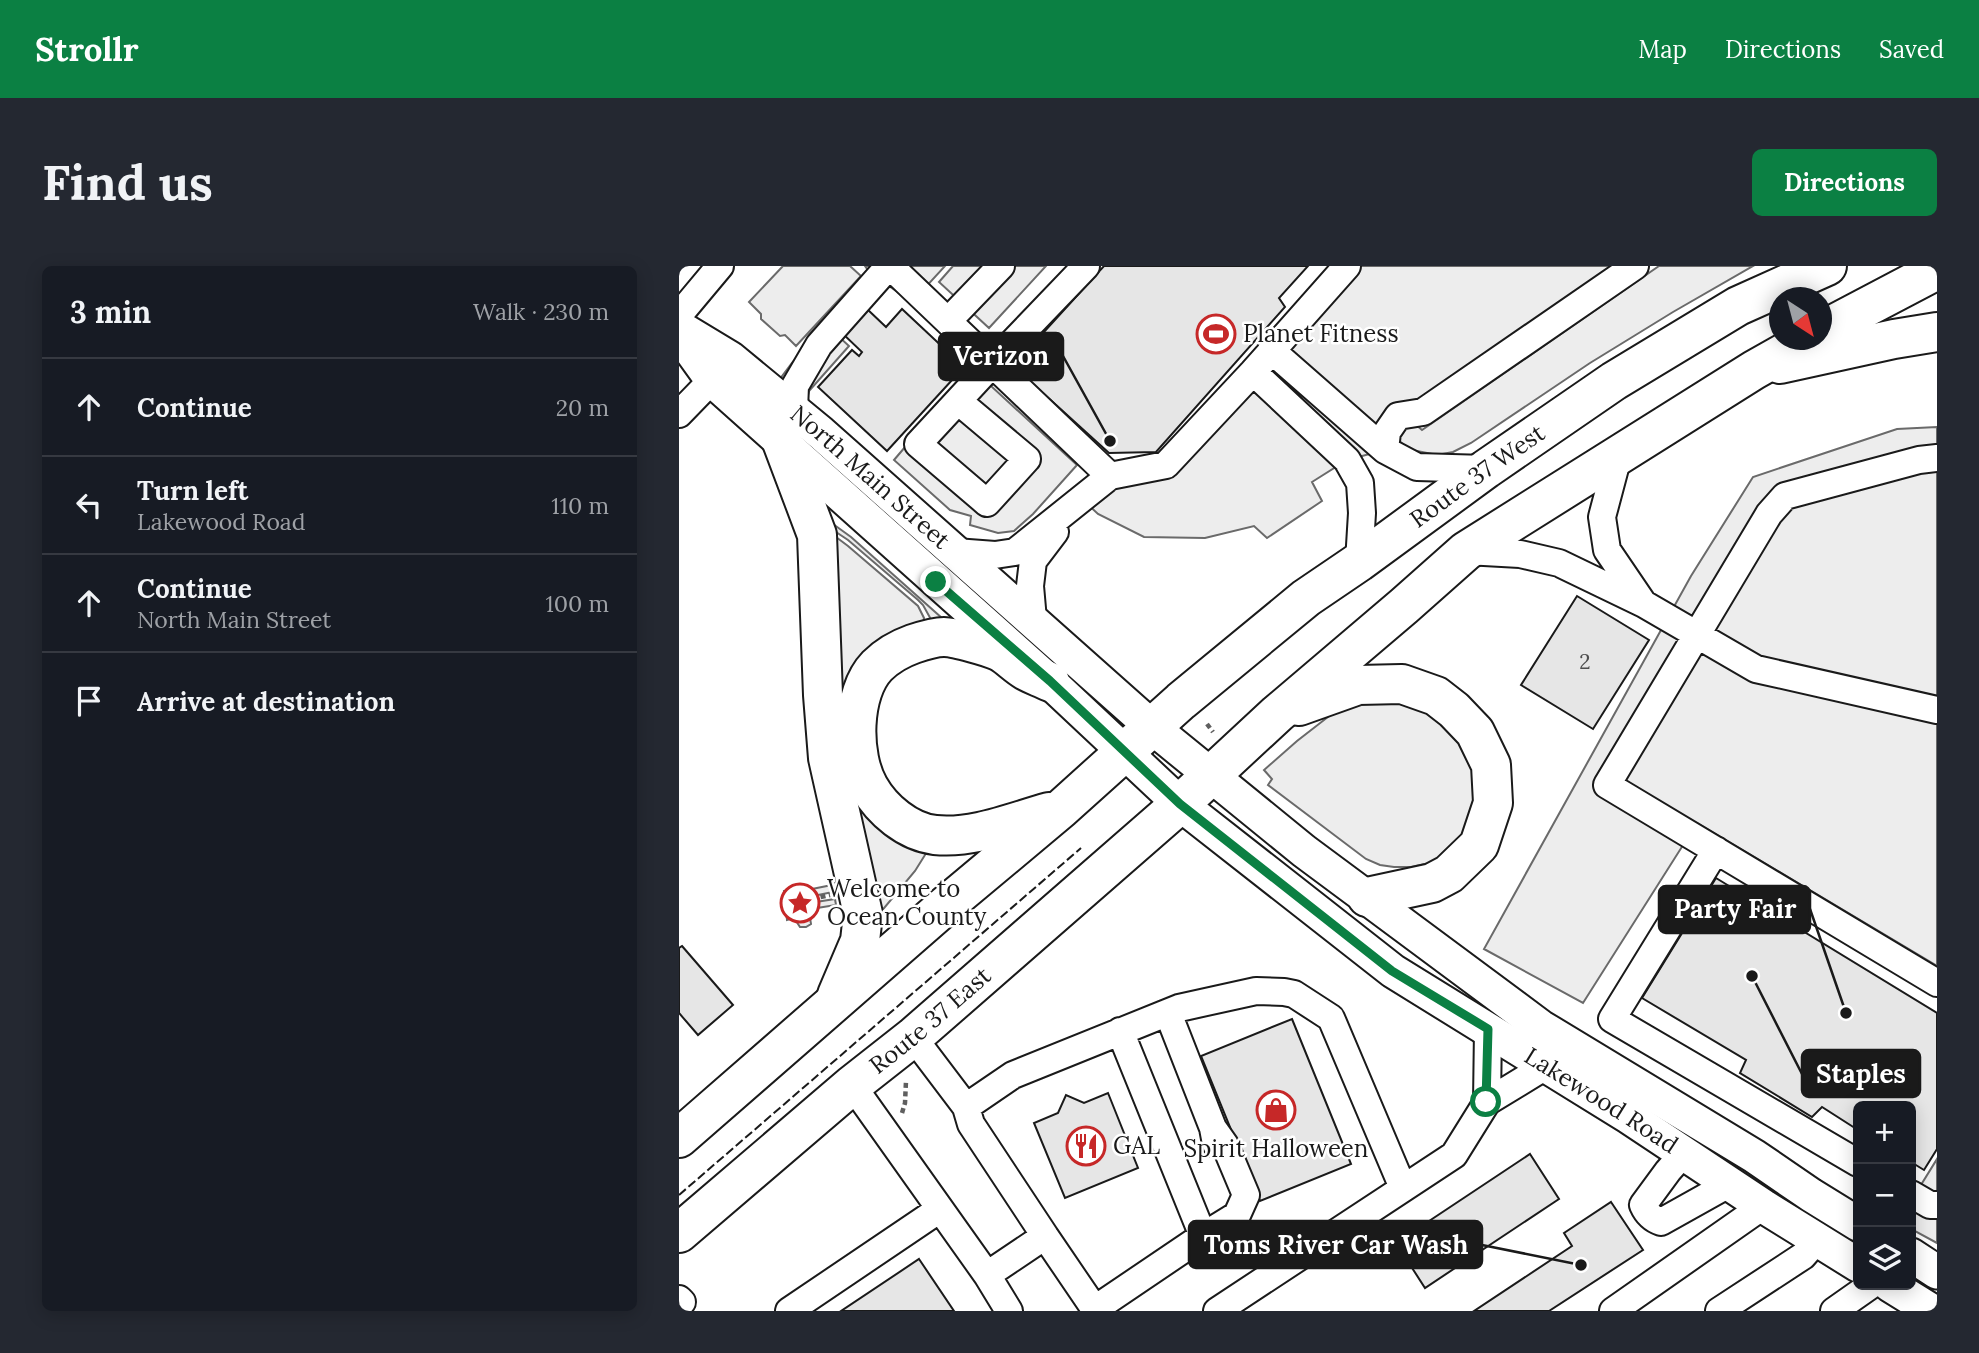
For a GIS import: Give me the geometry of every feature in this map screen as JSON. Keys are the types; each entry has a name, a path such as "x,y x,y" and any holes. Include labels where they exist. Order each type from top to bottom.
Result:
{"highway":[{"path":"1738,306 1788,266"},
{"name":"Route 37 West","path":"1125,753 1181,701 1306,598 1486,469 1614,382 1738,306 1827,266"},
{"path":"1832,326 1937,270"},
{"path":"1754,370 1937,332"},
{"path":"1212,775 1277,714 1466,551 1619,453 1789,350"},
{"path":"788,426 817,535 828,758 863,914 860,941 834,1002"},
{"path":"1050,681 1025,670 999,651 944,637 920,642 898,649 876,667 864,687 858,706 856,734 868,786 887,811 908,826 933,835 957,835 1061,809"},
{"path":"1277,714 1358,685 1402,684 1436,696 1475,732 1491,765 1493,803 1479,845 1449,874 1432,883 1367,897"},
{"path":"679,1138 1125,753"},
{"name":"Route 37 East","path":"679,1233 852,1085 913,1037 1212,775"}],"main road":[{"name":"North Main Street","path":"679,328 730,358 788,426 936,582 1050,681 1180,804"},
{"name":"North Main Street","path":"679,334 712,380 788,426 955,552 1153,728 1212,775"},
{"name":"Lakewood Road","path":"1212,775 1304,851 1541,1027 1754,1156 1853,1221"},
{"name":"Lakewood Road","path":"1180,804 1392,971 1629,1117 1853,1262"},
{"path":"1916,1258 1937,1272"},
{"path":"1898,1290 1932,1311"}],"street":[{"path":"679,315 720,266"},
{"path":"788,426 795,386 819,345 889,266 1110,476"},
{"path":"948,321 1000,266"},
{"path":"958,401 1086,266"},
{"path":"955,552 995,555 1015,552 1110,476 1166,465 1347,266"},
{"path":"1385,450 1387,432 1398,416 1423,412 1635,266"},
{"path":"1271,350 1385,450 1417,467 1486,469"},
{"path":"1253,372 1347,460 1360,483 1362,513 1359,562"},
{"path":"679,414 712,380"},
{"path":"1619,453 1602,517 1607,550 1644,604"},
{"path":"1937,458 1919,460 1785,496 1769,514 1607,785 1937,983"},
{"path":"1033,620 1030,586 1033,561 1081,498"},
{"path":"1466,551 1520,554 1559,563 1644,604 1756,669 1937,710"},
{"path":"1589,1056 1716,850"},
{"path":"966,1107 1013,1075 1179,1008 1256,991 1294,994 1331,1018 1403,1188"},
{"path":"913,1037 966,1107 971,1124 1095,1310 1237,1215 1246,1195 1226,1145 1213,1128 1168,1013"},
{"path":"1612,1019 1853,1160"},
{"path":"1486,1102 1488,1029"},
{"path":"1120,1031 1203,1236"},
{"path":"1217,1311 1454,1155 1486,1102 1546,1066"},
{"path":"852,1085 987,1275 1009,1311"},
{"path":"1683,1154 1643,1205 1654,1219 1661,1222 1729,1184"},
{"path":"1916,1197 1930,1205 1937,1205"},
{"path":"1613,1311 1763,1206"},
{"path":"789,1311 940,1209"},
{"path":"987,1275 1045,1236"},
{"path":"1719,1311 1803,1256 1817,1240"},
{"path":"1835,1311 1864,1290"},
{"path":"679,1299 682,1302 679,1305"}],"path":[{"path":"1207,724 1213,732"},
{"path":"804,901 838,894"},
{"path":"905,1103 907,1080"}],"shaded area":[{"path":"783,266 850,266 861,276 796,346 761,319 761,314 749,302"},
{"path":"865,266 945,266 912,302 886,284 837,335 849,346 809,391 806,403 780,379 872,276"},
{"path":"953,266 1046,266 989,328 939,282"},
{"path":"1347,266 1635,266 1398,416 1385,450 1347,460 1312,482 1322,501 1267,538 1254,526 1205,538 1144,537 1098,514 1081,498 1166,465"},
{"path":"1659,266 1753,266 1590,363 1471,443 1453,452 1437,455 1412,450 1400,441 1399,435 1404,425 1415,424 1422,430"},
{"path":"974,366 993,384 991,386 1077,465 1014,531 998,533 970,525 971,516 950,510 894,460"},
{"path":"1937,427 1937,966 1697,823 1583,1003 1484,949 1691,576 1753,477 1897,429"},
{"path":"833,524 943,619 933,623 918,600 848,540 830,528"},
{"path":"836,537 918,606 924,618 923,624 849,687 836,688"},
{"path":"1371,697 1433,708 1479,766 1473,830 1428,871 1425,864 1394,867 1366,859 1268,785 1272,779 1264,770 1297,741 1333,713"},
{"path":"854,786 926,849 915,871 880,913"},
{"path":"832,885 833,892 803,898 802,894 795,895 799,910 803,909 803,904 835,899 836,905 811,909 811,924 806,927 800,927 794,918 787,920 784,891"},
{"path":"1937,1159 1937,1243 1916,1232 1916,1193"}],"building":[{"path":"1104,266 1308,266 1279,298 1285,307 1156,452 1109,453 1013,366"},
{"path":"866,308 886,327 902,309 964,367 887,451 818,387 852,350 859,356 862,352 842,333"},
{"path":"1577,596 1649,640 1593,729 1521,685"},
{"path":"1716,878 1937,1013 1937,1149 1924,1170 1916,1165 1916,1101 1853,1101 1853,1127 1822,1107 1812,1117 1740,1073 1746,1060 1642,998"},
{"path":"682,946 733,1005 698,1035 679,1013 679,948"},
{"name":"Spirit Halloween","path":"1292,1019 1351,1164 1260,1201 1201,1056"},
{"name":"GAL","path":"1108,1093 1138,1168 1065,1198 1034,1123 1058,1113 1066,1095 1084,1103"},
{"path":"1530,1154 1559,1199 1425,1288 1396,1243"},
{"path":"1611,1202 1643,1250 1549,1311 1474,1311 1572,1246 1564,1233"},
{"path":"919,1259 954,1311 841,1311"}],"fence":[{"path":"679,1195 1081,848"}],"place":[{"name":"Planet Fitness","path":"1216,334"},
{"name":"Verizon","path":"1110,441"},
{"name":"Welcome to Ocean County","path":"800,903"},
{"name":"Staples","path":"1752,976"},
{"name":"Party Fair","path":"1846,1013"},
{"name":"Spirit Halloween","path":"1276,1110"},
{"name":"GAL","path":"1086,1146"},
{"name":"Toms River Car Wash","path":"1581,1265"}],"route":[{"path":"936,582 1050,681 1180,804 1392,971 1488,1029 1486,1102"}]}
